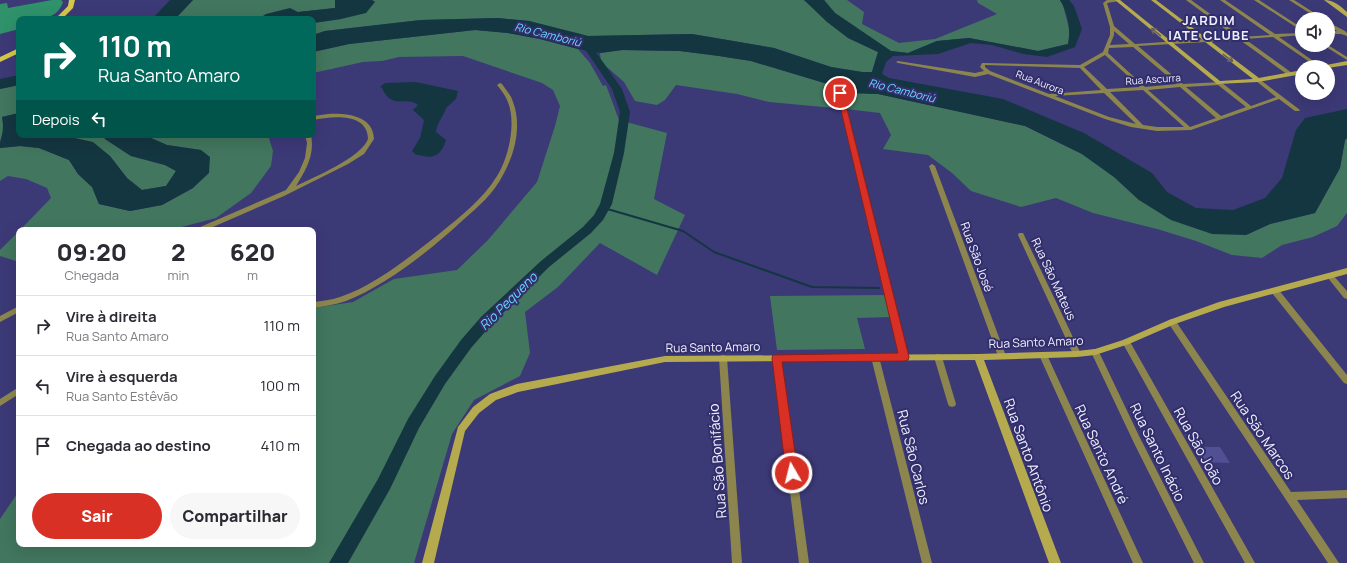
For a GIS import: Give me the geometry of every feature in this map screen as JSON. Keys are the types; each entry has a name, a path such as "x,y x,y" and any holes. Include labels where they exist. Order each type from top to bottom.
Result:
{"main road":[{"path":"61,16 71,7 72,0"},
{"path":"1117,0 1127,0"},
{"path":"1117,0 1219,83"},
{"path":"1153,0 1258,80"},
{"path":"1326,0 1347,15"},
{"path":"0,60 16,52"},
{"path":"1335,65 1347,63"},
{"name":"Rua Ascurra","path":"1219,83 1258,80 1295,73"},
{"name":"Rua Santo Amaro","path":"428,563 461,430 476,410 493,397 517,388 665,359 1002,356 1077,354 1095,352 1126,342 1172,322 1222,304 1347,271"},
{"name":"Rua Santo Antônio","path":"978,356 1055,563"}],"street":[{"path":"1117,0 1108,1 1105,3 1112,27 1108,47 1105,53 1082,67 1142,127"},
{"path":"1188,0 1290,74"},
{"path":"1222,0 1310,60"},
{"path":"1256,0 1295,25"},
{"path":"1291,0 1311,12"},
{"path":"1112,27 1220,118"},
{"path":"1335,27 1346,33"},
{"path":"1335,33 1346,33"},
{"path":"1108,47 1295,35"},
{"path":"1335,51 1347,59"},
{"path":"1105,53 1189,129"},
{"path":"898,62 975,74 988,72"},
{"name":"Rua Aurora","path":"1082,67 982,65 988,72 1107,118 1142,127 1165,130 1189,129 1280,97"},
{"path":"1258,80 1297,110"},
{"path":"1219,83 1249,107"},
{"name":"Rua Ascurra","path":"1048,95 1219,83"},
{"path":"316,304 344,299 376,283 426,248 471,210 487,193 500,177 513,139 513,114 510,101 500,85"},
{"path":"840,93 904,357"},
{"path":"207,227 289,192 357,157 370,143 372,138 368,126 358,119 342,116 316,117"},
{"path":"289,192 303,171 310,152 308,138"},
{"name":"Rua São José","path":"932,166 1002,356"},
{"name":"Rua São Mateus","path":"1021,235 1077,354"},
{"path":"1330,276 1347,296"},
{"path":"1275,291 1347,381"},
{"path":"0,319 16,311"},
{"name":"Rua São Marcos","path":"1172,322 1334,563"},
{"name":"Rua São João","path":"1126,342 1250,563"},
{"name":"Rua Santo Inácio","path":"1095,352 1137,440 1199,563"},
{"name":"Rua Santo André","path":"1043,355 1138,563"},
{"name":"Rua São Carlos","path":"875,357 927,563"},
{"path":"938,357 952,404"},
{"name":"Rua São Bonifácio","path":"723,358 737,563"},
{"path":"777,358 804,563"},
{"path":"0,403 16,392"},
{"path":"1288,496 1347,494"}],"green space":[{"path":"52,0 61,0 63,2 56,13 51,16 16,16 16,30 0,34 0,4 7,3 8,8"},
{"path":"193,0 335,0 335,8 266,14 263,16 178,16"},
{"path":"372,0 804,0 848,38 878,52 872,72 862,72 831,67 774,48 692,34 588,36 529,21 498,18 421,20 325,31 316,34 316,23 341,19 375,2"},
{"path":"824,0 847,0 864,12 862,24 899,43 935,39 997,14 978,3 977,0 1060,0 1063,5 1070,32 1068,44 1038,51 969,38 937,41 908,53 891,51 835,13"},
{"path":"475,30 508,33 540,39 578,49 590,63 603,86 606,85 619,120 667,133 654,199 685,215 657,275 600,243 558,287 525,312 530,353 520,376 474,400 452,434 414,563 0,563 0,519 16,495 16,547 316,547 316,308 353,302 394,279 457,270 488,240 537,182 560,106 553,90 542,83 463,56 399,57 382,61 363,62 316,72 316,51 349,44"},
{"path":"622,50 680,51 751,61 831,85 834,108 769,102 737,94 676,85 665,100 657,105 635,101 624,82 601,62 600,53"},
{"path":"16,86 16,114 2,117 4,133 0,141 0,89"},
{"path":"849,93 878,94 1025,126 1082,154 1114,177 1139,200 1246,235 1270,224 1315,213 1340,168 1345,140 1347,138 1347,213 1337,226 1313,237 1282,245 1262,258 1232,255 1196,241 1157,229 1093,213 1056,198 1021,207 971,191 952,173 928,155 883,149 891,135 880,113 846,109 844,97"},
{"path":"54,138 104,138 131,156 165,165 176,171 166,186 142,190 127,178 110,156"},
{"path":"151,138 269,138 273,151 271,166 251,193 216,218 182,227 23,227 51,198 47,188 26,179 8,176 0,181 0,148 20,146 39,148 69,160 78,174 92,187 99,204 130,211 162,205 193,188 201,150 167,145"},
{"path":"16,234 16,261 0,256 0,250"},
{"path":"885,295 892,317 857,318 865,349 777,350 770,296"}],"water":[{"path":"170,0 193,0 178,16 155,16"},
{"path":"335,0 372,0 375,2 366,13 316,23 316,16 263,16 290,8 298,12 335,8"},
{"name":"Rio Camboriú","path":"804,0 824,0 835,13 891,51 908,53 937,41 969,38 1038,51 1068,44 1068,22 1065,10 1060,0 1069,0 1074,6 1082,29 1075,47 1047,57 1023,54 992,45 971,43 938,54 893,56 886,62 882,74 889,78 1003,99 1084,133 1152,173 1167,192 1196,208 1233,210 1265,198 1282,178 1296,130 1305,118 1347,109 1347,138 1345,140 1340,168 1315,213 1270,224 1246,235 1212,234 1171,220 1139,200 1114,177 1082,154 1025,126 878,94 849,93 831,85 751,61 680,51 622,50 600,53 508,33 475,30 349,44 316,51 316,34 325,31 421,20 498,18 529,21 588,36 692,34 774,48 831,67 862,72 872,72 878,52 848,38 827,22"},
{"path":"16,76 16,86 0,89 0,79"},
{"path":"416,82 458,91 456,99 446,108 437,128 436,132 446,140 441,151 438,154 428,157 418,155 412,151 420,138 424,120 413,110 418,105 409,101 395,101 390,99 380,87 385,83"},
{"path":"16,114 16,138 75,138 93,142 110,156 127,178 142,190 166,186 176,171 165,165 131,156 104,138 151,138 167,145 201,150 210,157 209,173 193,188 162,205 130,211 99,204 92,187 78,174 69,160 39,148 20,146 0,148 3,131 2,117"}],"building":[{"path":"1193,447 1220,447 1230,463 1202,462"}],"waterway":[{"name":"Rio Pequeno","path":"338,563 384,484 413,424 440,380 466,344 486,321 545,264 587,230 599,217 606,204 619,153 625,112 617,89 590,50 582,43"},
{"path":"604,208 683,231 714,252 812,287 879,288"}],"district":[{"name":"JARDIM IATE CLUBE","path":"1209,28"}],"route":[{"path":"792,473 777,358 904,357 840,93"}]}
